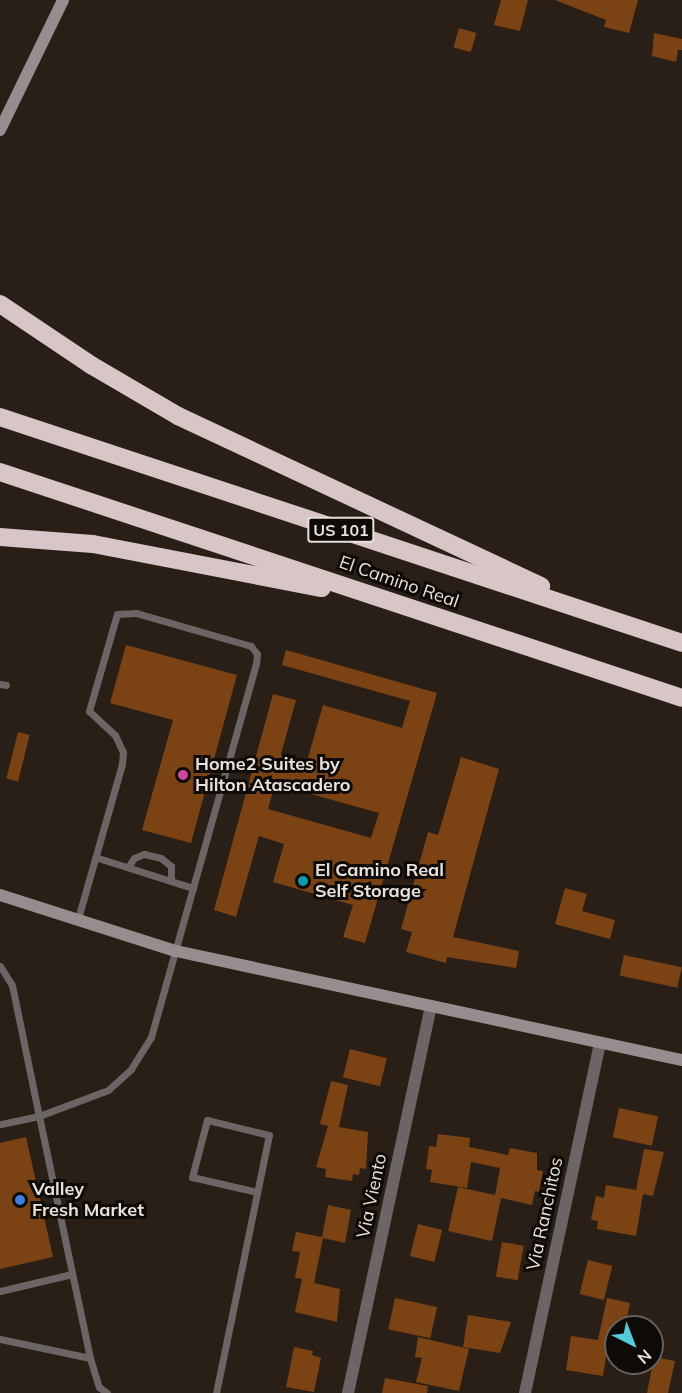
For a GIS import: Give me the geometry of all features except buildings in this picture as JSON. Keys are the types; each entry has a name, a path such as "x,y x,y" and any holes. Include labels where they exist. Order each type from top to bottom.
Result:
{"highway":[{"path":"0,304 81,359 177,416 611,620"},
{"name":"El Camino Real","path":"0,417 682,643"},
{"name":"El Camino Real","path":"0,472 682,698"},
{"path":"0,537 93,544 218,571 380,598"}],"main road":[{"path":"0,130 63,0"},
{"path":"0,895 76,922 176,951 682,1060"}],"street":[{"name":"Via Viento","path":"348,1393 431,1006"},
{"name":"Via Ranchitos","path":"525,1393 600,1043"}],"lane":[{"path":"0,1124 39,1116 108,1090 130,1068 151,1037 256,664 257,654 244,642 136,613 117,614 89,711 115,735 123,752 76,922"},
{"path":"128,867 134,858 144,854 161,858 171,866 171,881"},
{"path":"95,857 193,888"},
{"path":"0,966 12,985 90,1359 99,1387 107,1393"},
{"path":"216,1393 269,1135 207,1120 192,1177 257,1192"},
{"path":"0,1291 72,1274"},
{"path":"0,1339 90,1359"}],"place":[{"name":"Home2 Suites by Hilton Atascadero","path":"183,775"},
{"name":"El Camino Real Self Storage","path":"303,881"},
{"name":"Valley Fresh Market","path":"20,1200"}]}
